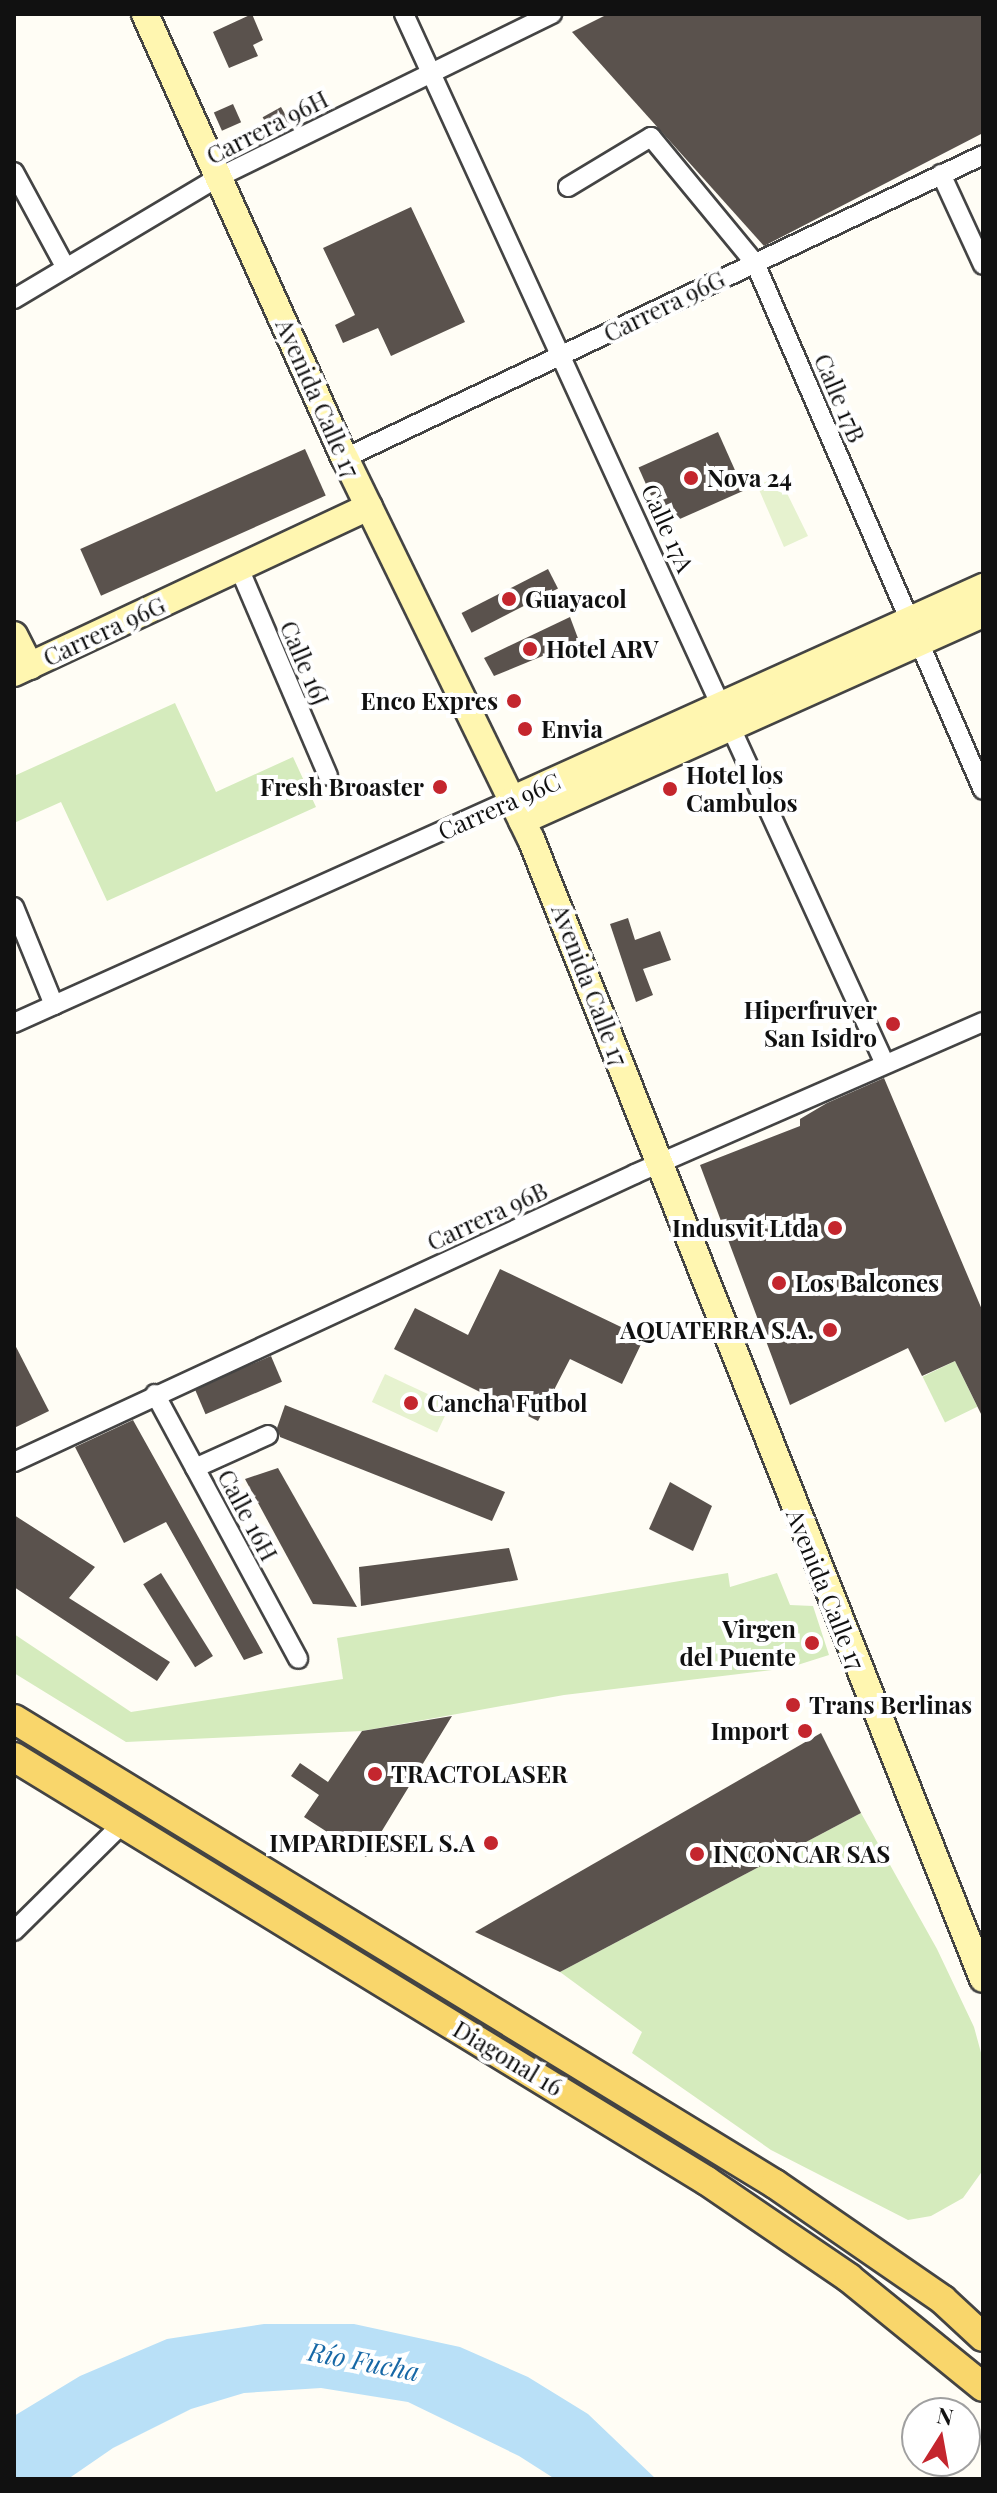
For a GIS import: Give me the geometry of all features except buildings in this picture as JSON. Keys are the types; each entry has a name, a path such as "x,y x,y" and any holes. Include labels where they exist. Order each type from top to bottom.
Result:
{"main road":[{"name":"Avenida Calle 17","path":"145,14 345,458 518,810 983,1979"},
{"name":"Carrera 96G","path":"22,670 369,507"},
{"name":"Carrera 96C","path":"518,810 914,631 983,587"},
{"name":"Carrera 96C","path":"914,631 983,614"},
{"path":"14,635 22,670"},
{"name":"Diagonal 16","path":"14,1719 775,2184 943,2300 983,2337"},
{"name":"Diagonal 16","path":"14,1757 707,2181 849,2278 983,2387"}],"street":[{"name":"Calle 17A","path":"404,14 433,69 885,1064"},
{"name":"Carrera 96H","path":"14,299 219,177 433,69 552,14"},
{"name":"Calle 17B","path":"568,187 651,137 755,263 983,790"},
{"name":"Carrera 96G","path":"345,458 983,155"},
{"path":"14,172 66,268"},
{"path":"941,174 983,265"},
{"name":"Calle 16J","path":"239,568 328,776"},
{"name":"Carrera 96C","path":"14,1023 518,810"},
{"path":"14,907 54,1005"},
{"name":"Carrera 96B","path":"14,1462 659,1163 983,1022"},
{"name":"Calle 16H","path":"155,1394 298,1659"},
{"path":"195,1468 268,1435"},
{"path":"14,1931 123,1823"}],"green space":[{"path":"779,477 808,536 784,547 757,485"},
{"path":"175,703 216,792 293,757 316,807 107,901 61,802 14,823 14,776"},
{"path":"955,1361 977,1407 945,1423 923,1377"},
{"name":"Cancha Futbol","path":"385,1374 450,1404 437,1433 372,1402"},
{"path":"728,1573 730,1587 777,1573 790,1605 813,1606 829,1655 788,1668 564,1695 362,1731 126,1742 14,1673 14,1634 131,1712 343,1679 337,1638"},
{"path":"861,1813 937,1949 974,2027 983,2060 983,2170 963,2198 931,2216 908,2220 771,2150 632,2053 642,2032 560,1972"}],"water":[{"name":"Río Fucha","path":"264,2324 354,2324 460,2347 528,2377 588,2414 656,2479 555,2479 519,2456 408,2402 321,2388 244,2393 191,2409 113,2448 68,2479 14,2479 14,2416 80,2376 167,2339"}],"place":[{"name":"Nova 24","path":"691,478"},
{"name":"Guayacol","path":"509,599"},
{"name":"Hotel ARV","path":"530,649"},
{"name":"Enco Expres","path":"514,701"},
{"name":"Envia","path":"525,729"},
{"name":"Fresh Broaster","path":"440,787"},
{"name":"Hotel los Cambulos","path":"670,789"},
{"name":"Hiperfruver San Isidro","path":"893,1024"},
{"name":"Indusvit Ltda","path":"835,1228"},
{"name":"Los Balcones","path":"779,1283"},
{"name":"AQUATERRA S.A.","path":"830,1330"},
{"name":"Cancha Futbol","path":"411,1403"},
{"name":"Virgen del Puente","path":"812,1643"},
{"name":"Trans Berlinas","path":"793,1705"},
{"name":"Import","path":"805,1731"},
{"name":"TRACTOLASER","path":"375,1774"},
{"name":"IMPARDIESEL S.A","path":"491,1843"},
{"name":"INCONCAR SAS","path":"697,1854"}]}
